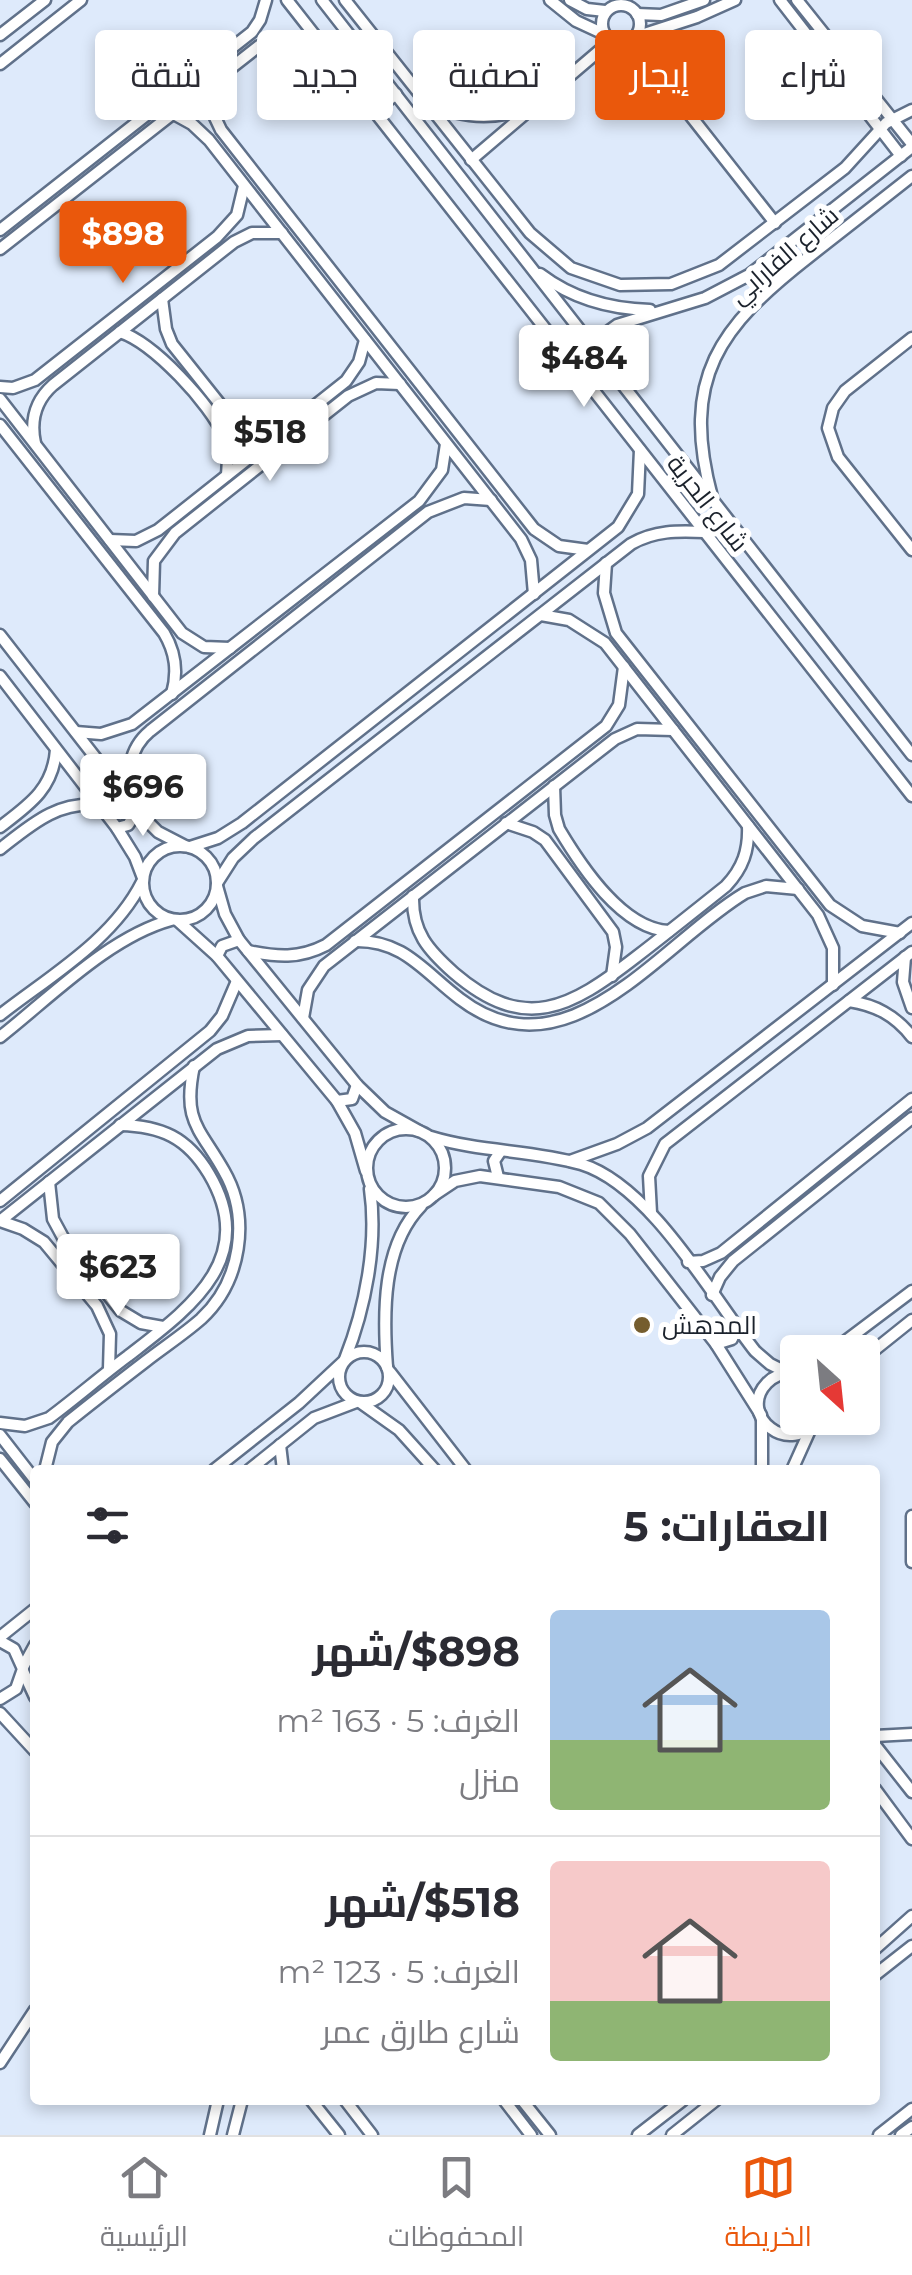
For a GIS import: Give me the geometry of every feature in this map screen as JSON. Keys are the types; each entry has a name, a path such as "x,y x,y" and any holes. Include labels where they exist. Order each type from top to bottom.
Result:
{"street":[{"path":"0,36 45,0"},
{"path":"0,64 81,0"},
{"path":"0,230 241,40 260,20 266,0"},
{"name":"شارع الحرية","path":"287,0 310,30"},
{"name":"شارع الحرية","path":"322,0 912,755"},
{"path":"550,0 576,21 596,30"},
{"path":"570,0 587,9 623,7 661,15 704,0"},
{"path":"660,30 735,0"},
{"path":"780,0 804,30"},
{"path":"798,0 821,30"},
{"path":"347,2 413,86"},
{"path":"604,30 599,25 608,7"},
{"path":"21,19 34,37"},
{"path":"241,40 248,42 250,52"},
{"path":"237,63 257,49"},
{"path":"575,68 595,49"},
{"path":"882,106 912,145"},
{"path":"440,120 530,233 557,258 587,276 620,286 654,287 688,280 720,265 845,168 892,119 912,110"},
{"path":"0,249 164,120"},
{"path":"184,120 209,140 521,539 531,560 534,594"},
{"path":"216,120 534,529 559,546 590,550"},
{"name":"شارع الحرية","path":"382,120 912,796"},
{"path":"471,160 518,120"},
{"path":"695,120 774,223"},
{"path":"873,120 901,156"},
{"path":"209,140 213,130 221,130"},
{"path":"119,136 128,148"},
{"name":"شارع الفارابي","path":"570,360 617,325 728,288 912,145"},
{"name":"شارع الفارابي","path":"714,502 700,440 700,418 716,354 740,317 789,272 912,176"},
{"path":"0,388 26,386 217,238 237,215 244,184"},
{"path":"35,444 35,412 44,393 226,248 252,234 282,234"},
{"path":"217,238 226,239 226,248"},
{"path":"774,255 789,272"},
{"name":"شارع الفارابي","path":"528,265 558,288 577,296 616,307 656,310"},
{"path":"328,291 340,282"},
{"path":"162,299 166,330 180,356 226,413 249,429 275,437"},
{"path":"120,332 143,342 169,366 216,422 227,448 226,476"},
{"path":"912,338 838,398 828,428 838,457 912,550"},
{"path":"110,540 136,541 158,530 340,386 359,362 365,340"},
{"path":"169,366 170,357 180,356"},
{"path":"43,374 43,384 53,386"},
{"path":"154,597 154,561 167,540 348,396 376,384 400,384"},
{"path":"340,386 348,388 348,396"},
{"path":"0,399 174,624 192,642 230,648"},
{"path":"216,422 224,422 226,413"},
{"path":"0,425 164,633 176,669 172,694"},
{"path":"76,732 112,732 141,718 311,586 419,501 442,470 446,443"},
{"path":"0,1015 110,928 128,906 145,868 157,853 218,838 250,817 618,527 638,494 640,449"},
{"path":"47,485 60,476"},
{"path":"117,828 128,825 134,807 128,776 132,754 150,731 428,512 464,498 491,500"},
{"path":"419,501 430,503 428,512"},
{"path":"618,527 633,531 631,544"},
{"path":"521,539 530,537 534,529"},
{"path":"158,530 160,537 167,540"},
{"path":"0,1037 122,942 146,928 194,918 207,908 233,858 262,832 631,544 670,530 706,532"},
{"path":"736,571 756,556"},
{"path":"606,563 604,594 616,634 830,905 862,926 907,929"},
{"path":"311,586 320,597"},
{"path":"540,615 569,620 605,642 818,915 834,948 833,985"},
{"path":"164,633 171,633 174,624"},
{"path":"605,642 606,636 616,634"},
{"path":"0,635 134,807 158,832 210,860 225,914 239,940 357,1085 385,1112 430,1137 570,1161 615,1180 651,1214 762,1358 780,1367"},
{"path":"248,951 300,956 326,945 606,726 619,705 624,667"},
{"path":"0,676 117,828 135,856 150,906 175,920 217,956 337,1101 355,1133 369,1184 372,1214 366,1276 355,1332 340,1368 339,1385 348,1398 390,1422 431,1465"},
{"path":"141,718 140,729 150,731"},
{"path":"372,721 384,736"},
{"path":"606,726 613,730 614,738"},
{"path":"303,1018 304,1003 315,977 336,956 614,738 637,729 673,730"},
{"path":"0,827 44,790 51,777 56,749"},
{"path":"712,780 724,770"},
{"path":"554,786 555,815 566,841 618,909 647,928 670,931"},
{"path":"0,849 34,823 72,805 100,806"},
{"path":"24,809 32,815 34,823"},
{"path":"250,817 250,829 262,832"},
{"path":"506,824 533,832 554,852 605,918 616,947 612,976"},
{"path":"414,896 415,923 426,948 467,984 497,1002 524,1010 553,1008 584,995 612,976 726,886 747,852 748,825"},
{"path":"478,826 487,838"},
{"path":"554,852 557,845 566,841"},
{"path":"726,886 735,898"},
{"path":"355,941 380,942 414,958 460,999 492,1018 524,1026 556,1021 606,999 735,898 766,886 798,889"},
{"path":"818,915 827,913 830,905"},
{"path":"605,918 612,917 618,909"},
{"path":"110,928 119,932 122,942"},
{"path":"570,1161 618,1144 647,1128 907,929"},
{"path":"217,956 222,946 239,940"},
{"path":"326,945 328,953 336,956"},
{"path":"414,958 426,948"},
{"path":"651,1214 649,1176 665,1144 909,954"},
{"path":"909,954 904,982 912,1008"},
{"path":"0,1201 194,1046 222,1016 238,980"},
{"path":"849,1001 879,1009 910,1028"},
{"path":"553,1008 556,1021"},
{"path":"0,1221 204,1058 248,1036 282,1034"},
{"path":"194,1046 204,1058"},
{"path":"46,1465 52,1442 68,1422 202,1318 223,1290 236,1258 239,1222 232,1188 191,1114 194,1066"},
{"path":"337,1101 352,1099 357,1085"},
{"path":"688,1262 721,1252 912,1100"},
{"path":"712,1295 733,1261 912,1118"},
{"path":"0,1424 25,1426 58,1410 201,1296 221,1255 222,1207 211,1177 192,1151 162,1129 120,1125"},
{"path":"366,1171 367,1158 382,1136 406,1128 419,1131"},
{"path":"647,1128 651,1138 665,1144"},
{"path":"430,1137 444,1159 445,1172 434,1195"},
{"path":"192,1151 196,1144 204,1142"},
{"path":"498,1178 493,1167 500,1152"},
{"path":"255,1465 328,1411 380,1396 388,1384 389,1278 398,1239 424,1203 444,1187 467,1177 559,1187 599,1203 630,1234 716,1344 761,1417 780,1433"},
{"path":"49,1182 53,1219 66,1243 130,1318 164,1328"},
{"path":"369,1184 376,1194 399,1207 424,1203"},
{"path":"0,1221 34,1234 54,1252 97,1306 110,1334 109,1370"},
{"path":"54,1252 66,1243"},
{"path":"221,1255 236,1258"},
{"path":"366,1276 378,1273 389,1278"},
{"path":"856,1335 912,1291"},
{"path":"97,1306 105,1304 108,1296"},
{"path":"880,1346 912,1320"},
{"path":"716,1344 732,1339 736,1327"},
{"path":"220,1465 284,1415 344,1360 360,1352 376,1354 462,1465"},
{"path":"762,1465 758,1406 764,1387 780,1375"},
{"path":"58,1410 68,1422"},
{"path":"284,1415 293,1419 298,1431"},
{"path":"416,1447 423,1436 436,1431"},
{"path":"0,1435 30,1474"},
{"path":"794,1465 809,1435"},
{"path":"280,1445 282,1465"},
{"path":"0,1459 30,1497"},
{"path":"912,1516 912,1562"},
{"path":"30,1613 0,1639 14,1649 30,1686"},
{"path":"0,1699 16,1689 30,1653"},
{"path":"0,1713 6,1727 30,1747"},
{"path":"880,1737 912,1734"},
{"path":"880,1750 912,1792"},
{"path":"880,1794 900,1815 912,1839"},
{"path":"880,1945 912,1916"},
{"path":"880,1971 911,1947 908,1939 897,1932"},
{"path":"0,2063 30,2018"},
{"path":"210,2135 217,2105"},
{"path":"233,2135 241,2105"},
{"path":"315,2105 339,2135"},
{"path":"349,2105 372,2135"},
{"path":"508,2105 530,2134 540,2124"},
{"path":"526,2105 550,2135"},
{"path":"638,2135 676,2105"},
{"path":"672,2135 710,2105"},
{"path":"879,2135 912,2109"},
{"path":"902,2135 912,2127"}],"place":[{"name":"المدهش","path":"642,1325"}]}
